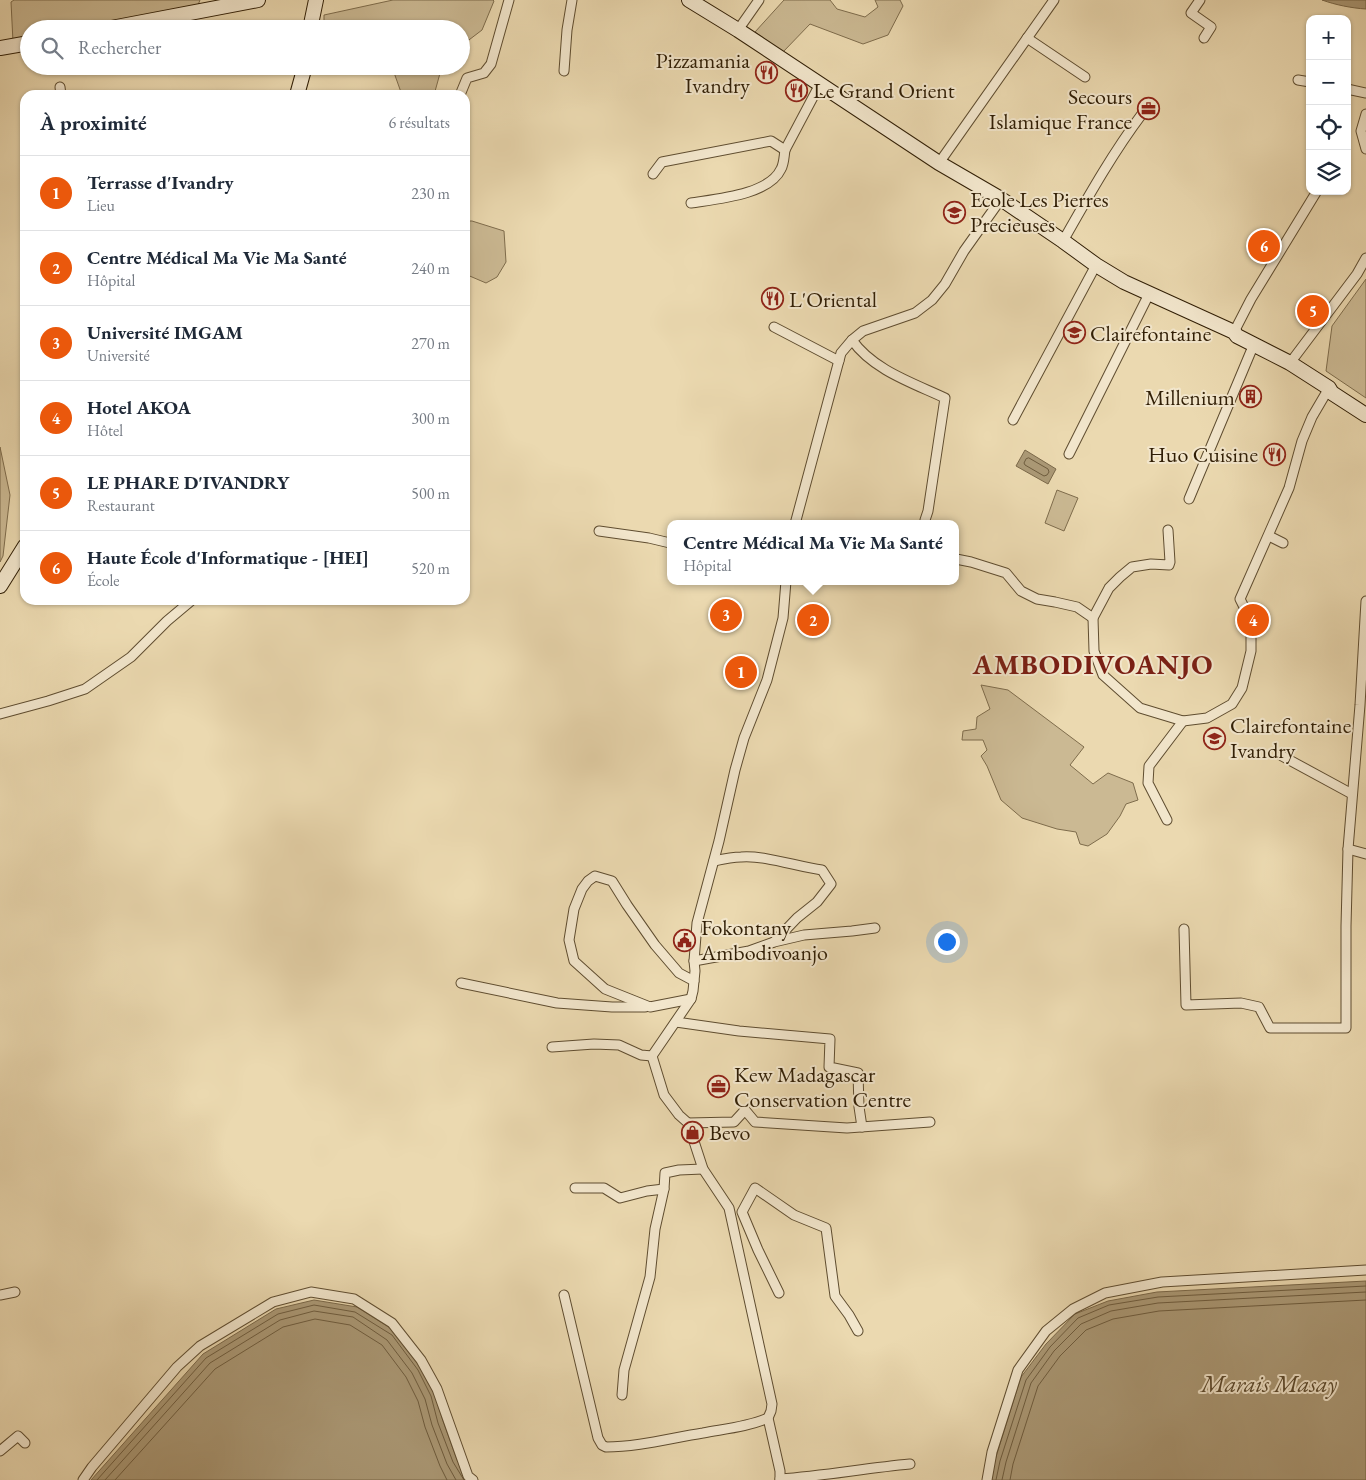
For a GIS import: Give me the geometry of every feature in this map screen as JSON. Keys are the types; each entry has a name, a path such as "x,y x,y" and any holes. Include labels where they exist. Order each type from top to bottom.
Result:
{"main road":[{"path":"153,20 258,0"},
{"path":"312,20 316,0"},
{"path":"688,0 738,30 940,163 1001,199 1096,265 1124,282 1234,332 1237,336 1290,363 1366,415"},
{"path":"0,48 20,45"},
{"path":"298,90 303,75"},
{"path":"0,586 20,554"}],"street":[{"path":"462,90 467,78 484,73 490,64 509,0"},
{"path":"564,71 567,30 572,0"},
{"path":"738,30 759,0"},
{"path":"940,163 1054,0"},
{"path":"1200,0 1191,13 1211,27 1204,38"},
{"path":"1027,38 1085,77"},
{"path":"1298,80 1306,81"},
{"path":"691,202 746,192 761,187 774,179 782,169 785,150 820,84"},
{"path":"1351,91 1366,93"},
{"path":"1063,241 1102,172 1142,114"},
{"path":"1366,114 1361,130 1366,149"},
{"path":"654,174 662,162 771,141 785,150"},
{"path":"1234,332 1251,299 1316,195"},
{"path":"796,520 841,353 863,331 915,313 932,300 945,284 964,251 1001,199"},
{"path":"1290,363 1357,274 1366,258"},
{"path":"1012,420 1096,265"},
{"path":"1069,454 1148,294"},
{"path":"774,327 839,360"},
{"path":"852,340 860,351 885,369 945,398 928,511 925,520"},
{"path":"1189,499 1254,344"},
{"path":"1168,530 1169,565 1151,564 1132,567 1109,588 1093,618 1094,651 1103,675 1140,708 1183,721 1207,718 1232,704 1242,688 1251,651 1251,621 1240,599 1289,488 1302,441 1312,417 1328,388"},
{"path":"599,531 667,542"},
{"path":"1269,536 1283,543"},
{"path":"959,560 1006,573 1021,591 1037,599 1077,607 1093,618"},
{"path":"652,1056 691,1000 694,981 697,923 744,738 767,680 782,618 786,585"},
{"path":"1184,929 1186,1005 1241,1003 1259,1007 1270,1028 1346,1028 1348,849 1360,705 1366,601"},
{"path":"0,714 85,689 131,657 186,605"},
{"path":"1167,820 1148,783 1149,766 1183,721"},
{"path":"1282,756 1352,794"},
{"path":"1348,849 1366,854"},
{"path":"714,860 742,856 822,870 831,884 817,902 797,918 774,942"},
{"path":"650,1008 605,989 574,961 569,940 570,928 577,900 588,880 596,876 612,881 655,945 679,973 694,981"},
{"path":"694,960 748,951 774,942 804,935 875,928"},
{"path":"461,983 557,1003 612,1008 650,1008 691,1000"},
{"path":"676,1022 739,1031 830,1039 829,1067 858,1073 859,1107 862,1127"},
{"path":"552,1046 619,1045 641,1055 652,1056"},
{"path":"652,1056 664,1095 679,1115 688,1123 703,1169 729,1208 772,1404 768,1418 780,1471 780,1480 818,1477 878,1467 910,1464"},
{"path":"688,1123 734,1122 745,1110 755,1122 847,1128 930,1122"},
{"path":"622,1394 624,1370 650,1277 655,1229 664,1189 665,1173 679,1170 703,1169"},
{"path":"576,1188 604,1188 620,1198 664,1189"},
{"path":"742,1212 755,1188 794,1215 826,1228 835,1296 858,1331"},
{"path":"729,1208 742,1212"},
{"path":"742,1212 779,1293"},
{"path":"987,1480 992,1452 1018,1370 1046,1331 1073,1309 1105,1293 1162,1282 1366,1270"},
{"path":"0,1295 15,1292"},
{"path":"83,1480 177,1367 200,1346 273,1302 311,1292 354,1299 392,1324 421,1360 437,1389 468,1476 473,1480"},
{"path":"564,1295 598,1438 606,1447 656,1441 738,1426 768,1418"},
{"path":"0,1451 18,1436 25,1443"}],"shaded area":[{"path":"14,0 200,0 198,5 131,20 20,20 20,41 13,42 11,2"},
{"path":"393,0 494,1 482,30 470,39 470,20 324,20 324,15"},
{"path":"784,0 830,0 837,9 865,17 878,7 875,0 900,0 903,6 888,35 863,44 810,24 783,52 755,32"},
{"path":"395,75 440,75 435,90 400,90"},
{"path":"470,221 504,231 506,262 497,277 486,283 470,276"},
{"path":"1366,279 1366,398 1326,371 1332,326"},
{"path":"0,447 10,495 3,556 0,562"},
{"path":"1057,490 1078,498 1064,531 1045,523"},
{"path":"981,685 1008,690 1084,747 1070,765 1093,784 1108,773 1133,783 1138,800 1126,804 1107,834 1088,846 1080,844 1076,832 1057,829 1022,818 1001,800 981,756 987,750 983,740 962,740 963,731 976,729 977,717 990,709"}],"water":[{"path":"1322,0 1366,0 1366,9 1344,6"},
{"path":"1025,450 1056,469 1048,484 1016,466"},
{"name":"Marais Masay","path":"1366,1281 1366,1480 991,1480 995,1460 1021,1377 1046,1344 1075,1314 1108,1301 1157,1292"},
{"path":"314,1300 357,1307 395,1331 422,1367 435,1395 457,1460 469,1480 91,1480 203,1354 276,1309"}],"place":[{"name":"Pizzamania Ivandry","path":"766,73"},
{"name":"Le Grand Orient","path":"797,90"},
{"name":"Secours Islamique France","path":"1148,109"},
{"name":"Ecole Les Pierres Precieuses","path":"954,212"},
{"name":"Haute École d'Informatique - [HEI]","path":"1264,246"},
{"name":"L'Oriental","path":"773,299"},
{"name":"LE PHARE D'IVANDRY","path":"1313,311"},
{"name":"Clairefontaine","path":"1074,333"},
{"name":"Millenium","path":"1251,397"},
{"name":"Huo Cuisine","path":"1274,454"},
{"name":"Université IMGAM","path":"726,615"},
{"name":"Centre Médical Ma Vie Ma Santé","path":"813,620"},
{"name":"Hotel AKOA","path":"1253,620"},
{"name":"Terrasse d'Ivandry","path":"741,672"},
{"name":"Clairefontaine Ivandry","path":"1214,738"},
{"name":"Fokontany Ambodivoanjo","path":"685,940"},
{"name":"Kew Madagascar Conservation Centre","path":"718,1087"},
{"name":"Bevo","path":"693,1132"}],"district":[{"name":"AMBODIVOANJO","path":"1093,664"}]}
